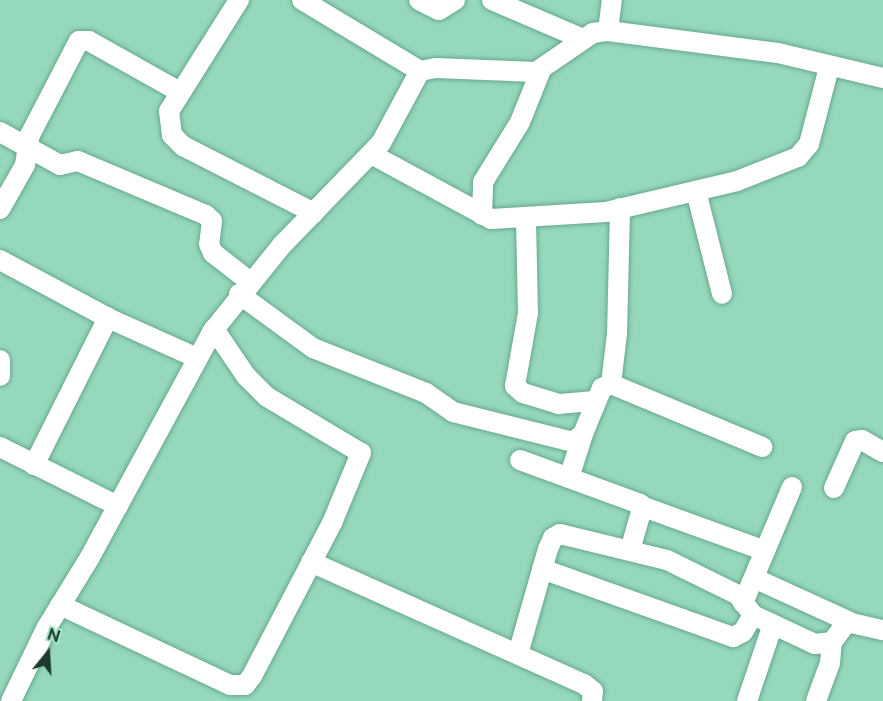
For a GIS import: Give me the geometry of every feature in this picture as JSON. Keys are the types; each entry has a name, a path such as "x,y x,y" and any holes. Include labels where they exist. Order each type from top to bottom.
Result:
{"street":[{"path":"239,0 180,92 168,117 175,140 314,213"},
{"path":"302,0 420,71 436,68 525,74 541,70 593,33 608,31 756,49 883,78"},
{"path":"419,0 439,10 455,0"},
{"path":"492,0 583,39"},
{"path":"608,31 612,0"},
{"path":"0,209 22,172 30,135 79,41 89,41 180,92"},
{"path":"371,154 458,198 482,215 496,220 526,219 620,208 743,179 802,154 811,137 829,67"},
{"path":"482,215 483,182 520,122 541,70"},
{"path":"11,701 60,605 118,506 214,328 244,288 371,154 388,133 420,71"},
{"path":"0,132 28,151 60,165 78,160 206,215 212,221 209,244 213,253 244,288 299,341 426,393 447,410 567,441 579,440 583,434"},
{"path":"696,191 722,294"},
{"path":"611,384 617,334 620,208"},
{"path":"526,219 528,313 515,386 523,393 559,404 597,401"},
{"path":"0,260 108,318 197,358"},
{"path":"34,465 108,318"},
{"path":"60,605 238,687 252,676 311,562 361,453 256,387 214,328"},
{"path":"0,360 0,376"},
{"path":"569,478 583,434 602,388 611,384 762,447"},
{"path":"834,488 857,440 883,452"},
{"path":"0,447 118,506"},
{"path":"520,460 765,551"},
{"path":"542,569 733,637 743,632 754,578 792,487"},
{"path":"630,550 641,506"},
{"path":"518,654 551,541 560,534 667,560 732,591 748,609 773,624 815,644 832,642"},
{"path":"311,562 591,687 592,701"},
{"path":"754,578 849,622 883,630"},
{"path":"816,701 831,658 832,642 844,623 849,622"},
{"path":"747,701 773,624"}]}
